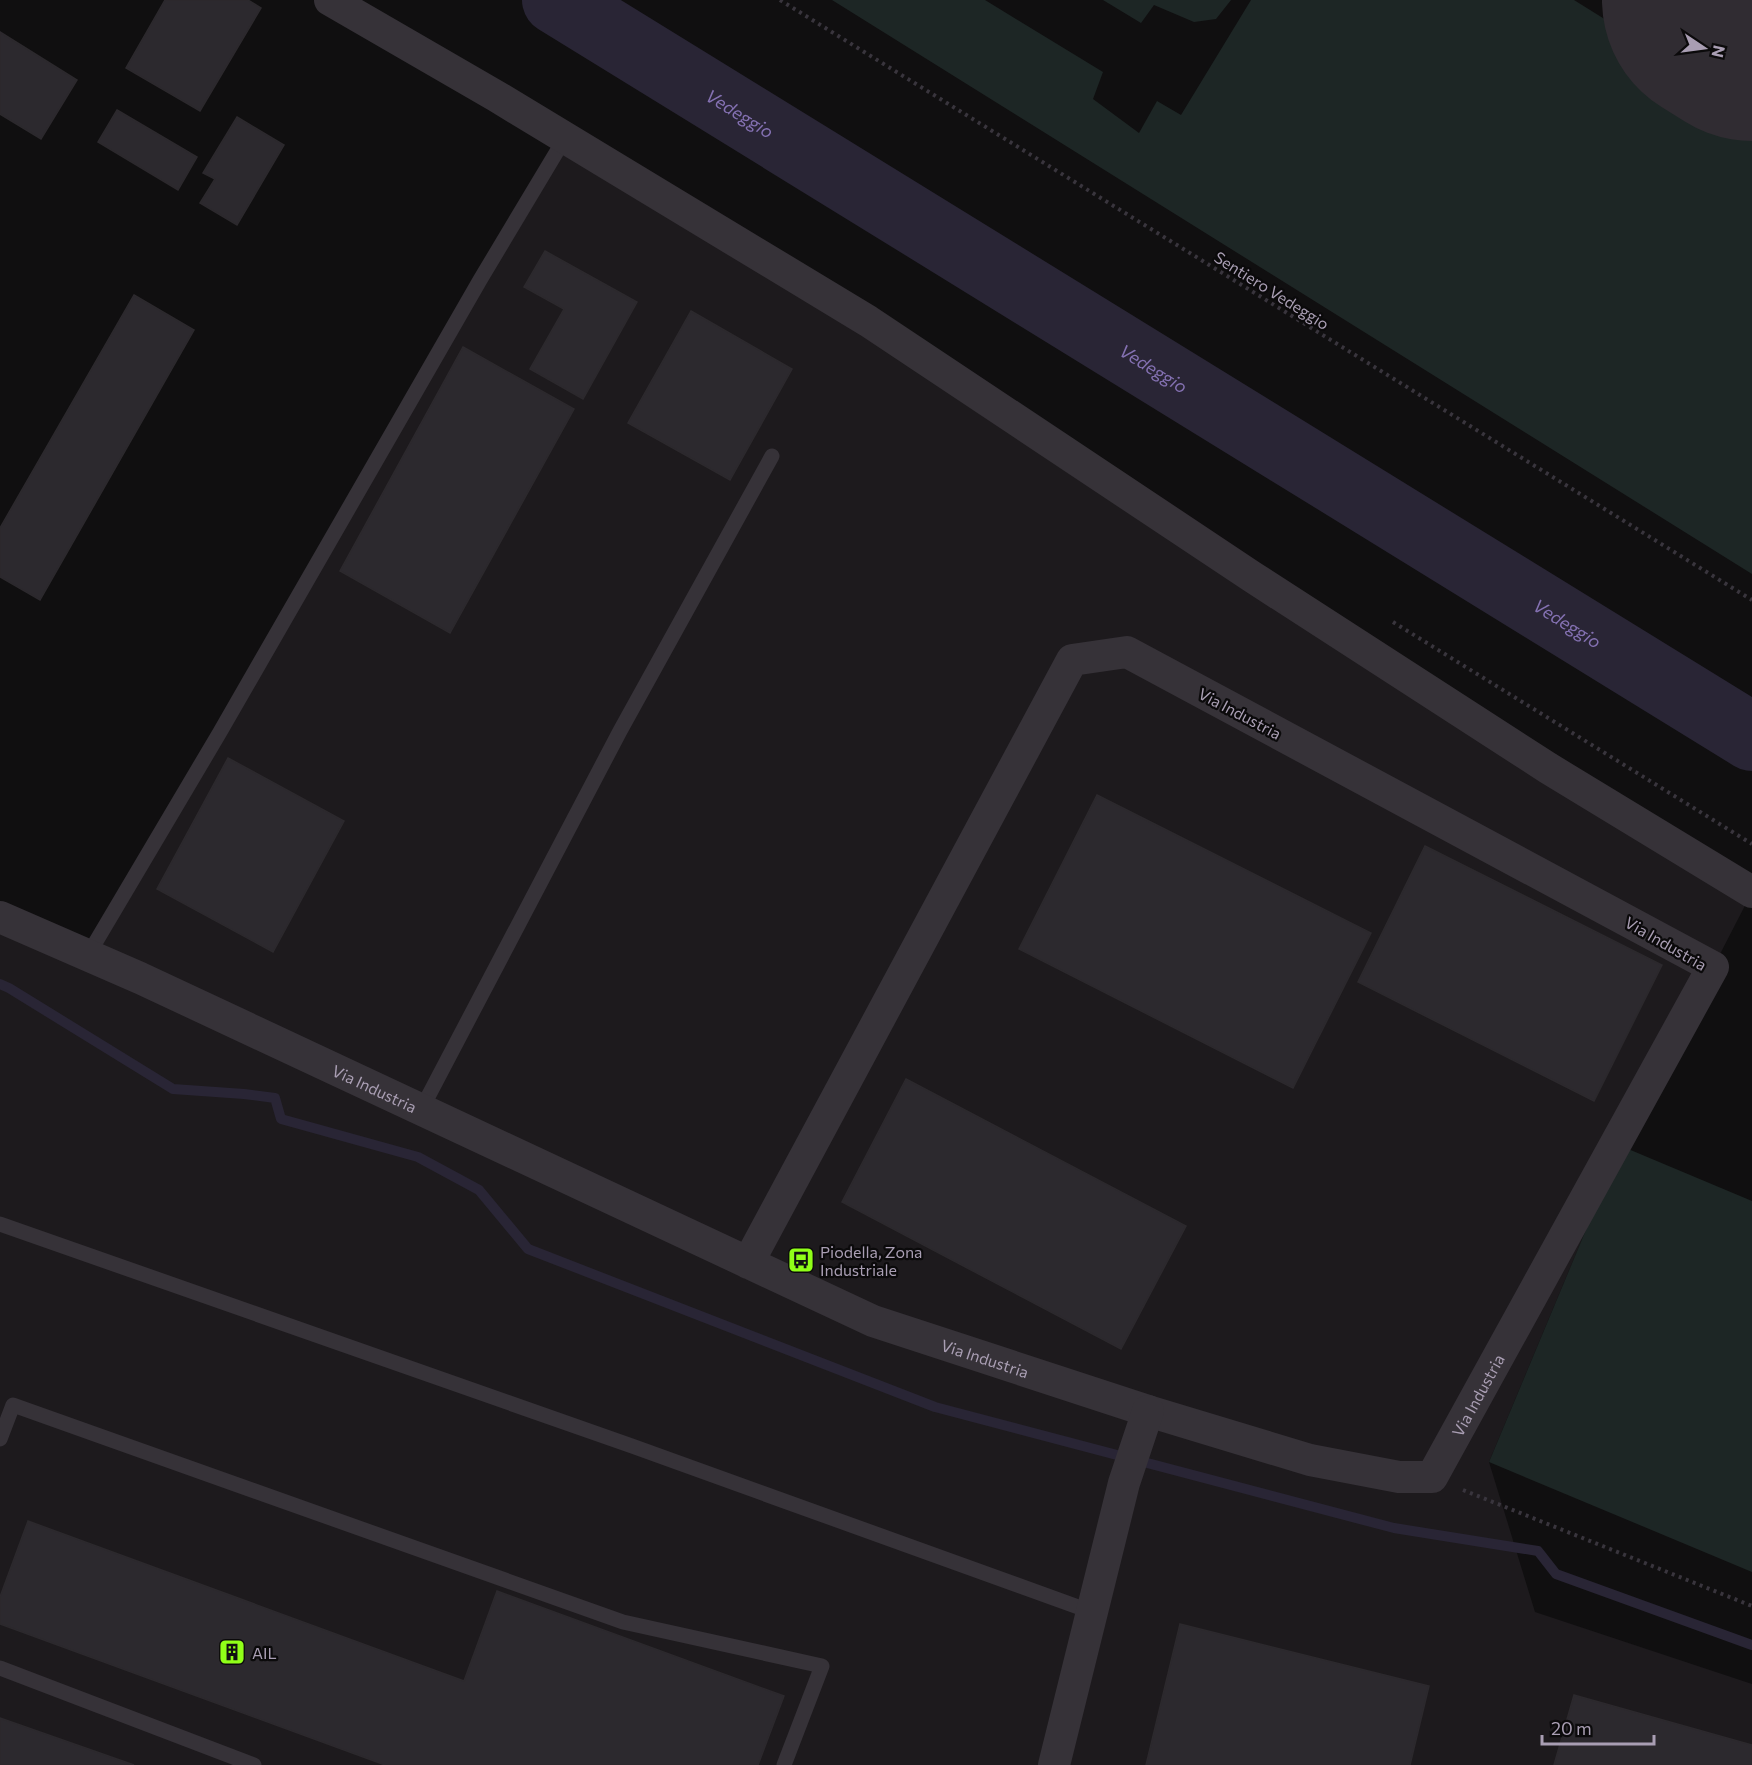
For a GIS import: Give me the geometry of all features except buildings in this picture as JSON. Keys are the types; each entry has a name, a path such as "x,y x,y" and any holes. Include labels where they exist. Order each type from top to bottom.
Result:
{"street":[{"path":"330,0 565,138 868,321 1241,569 1528,755 1752,892"},
{"name":"Via Industria","path":"0,917 151,983 873,1322 1148,1411 1310,1460 1399,1477 1432,1477 1713,967 1127,652 1072,660 748,1263"},
{"path":"1054,1765 1124,1483 1148,1411"}],"lane":[{"path":"88,955 220,732 480,280 565,138"},
{"path":"421,1110 620,731 772,456"},
{"path":"0,1224 632,1446 1092,1612"},
{"path":"0,1439 12,1405 623,1622 822,1666 784,1765"},
{"path":"0,1668 254,1765"}],"path":[{"name":"Sentiero Vedeggio","path":"780,0 1752,600"},
{"path":"1432,1477 1752,1606"}],"shaded area":[{"path":"832,0 985,0 1103,72 1093,99 1139,133 1157,101 1181,115 1251,0 1574,0 1752,111 1752,574"},
{"path":"1103,0 1231,0 1216,19 1194,22 1154,5 1141,23"},
{"path":"565,138 1752,892 1621,1146 1489,1462 1535,1612 1752,1684 1752,1765 0,1765 0,917 87,955"},
{"path":"1621,1146 1752,1201 1752,1572 1489,1462"}],"waterway":[{"name":"Vedeggio","path":"556,0 1752,737"},
{"path":"0,984 173,1089 275,1098 281,1119 418,1157 479,1190 528,1249 935,1407 1394,1528 1538,1551 1556,1574 1752,1645"}],"runway":[{"path":"1728,0 1752,15"}],"place":[{"name":"Piodella, Zona Industriale","path":"801,1260"},
{"name":"AIL","path":"232,1652"}]}
